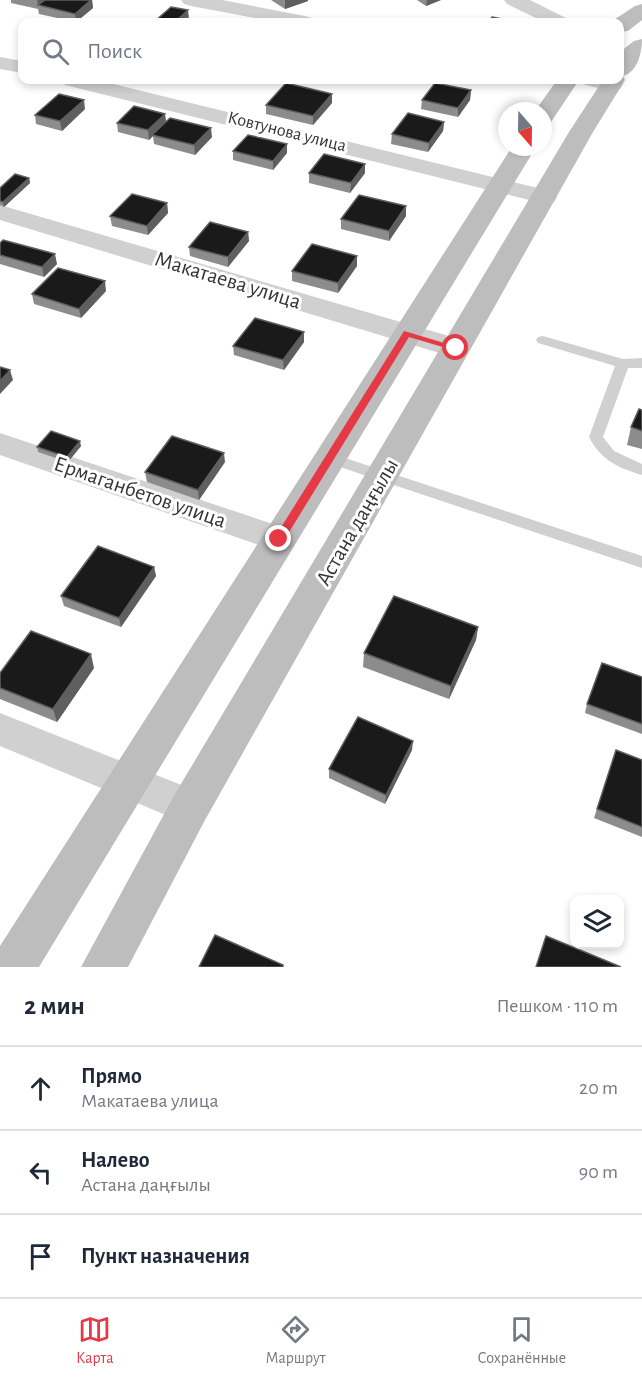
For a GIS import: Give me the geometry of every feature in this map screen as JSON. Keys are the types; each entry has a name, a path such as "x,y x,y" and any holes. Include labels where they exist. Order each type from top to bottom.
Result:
{"street":[{"path":"191,0 284,18"},
{"path":"514,0 551,18"},
{"path":"624,23 642,10"},
{"path":"0,63 18,66"},
{"name":"Ковтунова улица","path":"89,84 545,198"},
{"path":"552,104 565,84"},
{"name":"Астана даңғылы","path":"104,967 190,807 545,198 608,84"},
{"path":"13,967 518,156"},
{"name":"Макатаева улица","path":"0,212 456,348"},
{"name":"Ермаганбетов улица","path":"0,444 279,539"},
{"path":"0,729 190,807"}],"lane":[{"path":"543,340 624,364 642,363"},
{"path":"624,364 596,436 602,450 612,458 642,470"},
{"path":"330,458 642,562"}],"building":[{"path":"45,0 91,0 75,14 38,5"},
{"path":"171,7 188,10 179,18 159,18"},
{"path":"285,84 332,94 313,116 266,105"},
{"path":"434,84 471,90 458,108 422,100"},
{"path":"59,94 84,100 60,121 35,115"},
{"path":"134,106 165,114 148,130 117,123"},
{"path":"408,113 444,122 429,143 392,134"},
{"path":"170,118 211,128 194,145 152,135"},
{"path":"248,135 287,144 273,161 233,151"},
{"path":"324,154 365,164 351,183 309,173"},
{"path":"15,174 29,178 3,202 0,201 0,188"},
{"path":"132,194 167,203 147,226 110,216"},
{"path":"359,195 406,206 389,231 341,219"},
{"path":"210,222 248,232 228,257 189,247"},
{"path":"3,240 55,254 42,267 0,255 0,243"},
{"path":"312,244 357,256 338,283 292,271"},
{"path":"58,268 105,281 79,309 32,294"},
{"path":"255,318 304,332 283,360 233,346"},
{"path":"0,367 10,370 0,381"},
{"path":"639,409 642,410 642,431 631,427"},
{"path":"51,431 80,441 67,457 37,447"},
{"path":"172,436 224,453 198,490 145,472"},
{"path":"98,546 154,567 119,618 61,596"},
{"path":"394,596 478,627 451,686 364,653"},
{"path":"31,631 91,654 53,709 0,688 0,673"},
{"path":"602,663 642,677 642,724 587,704"},
{"path":"358,717 413,741 386,795 329,769"},
{"path":"616,750 642,760 642,827 597,809"},
{"path":"215,935 283,965 283,967 199,967"},
{"path":"546,936 570,946 570,949 577,949 621,967 536,967"}],"route":[{"path":"279,539 407,333 456,348"}]}
